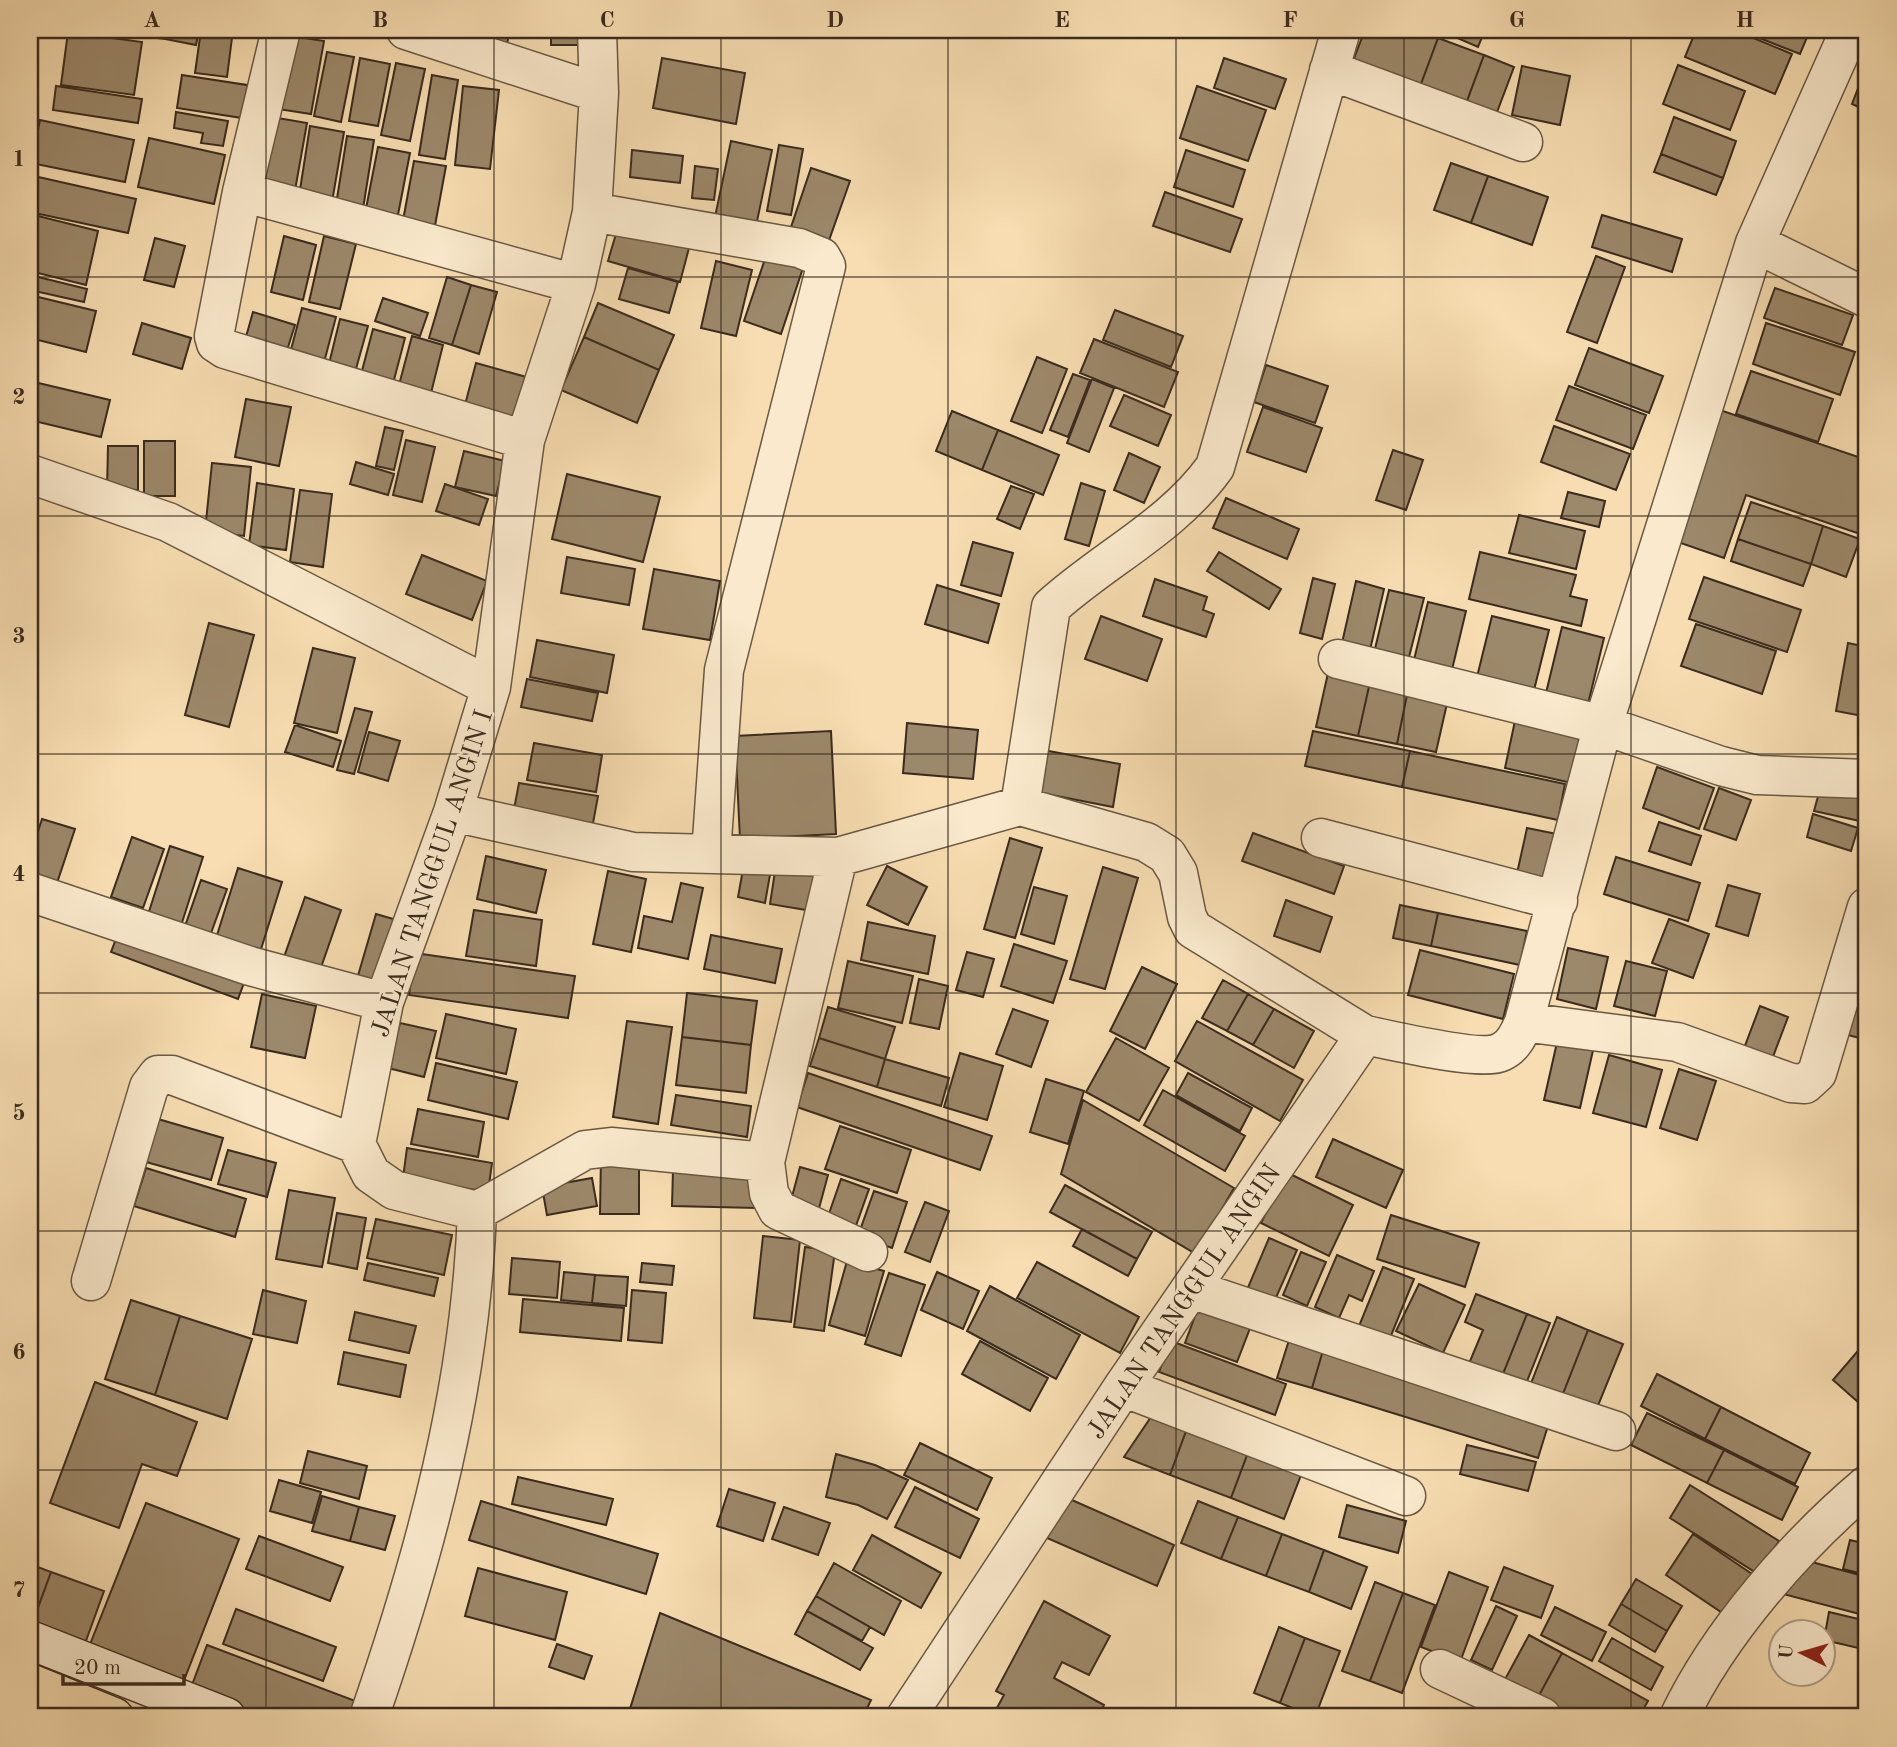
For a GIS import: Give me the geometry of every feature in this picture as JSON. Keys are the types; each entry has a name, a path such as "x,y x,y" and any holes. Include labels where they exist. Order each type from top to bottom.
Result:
{"main road":[{"path":"30,1683 114,1717"}],"street":[{"path":"281,30 242,192 214,336 216,343 225,349 525,440"},
{"path":"406,30 599,93"},
{"name":"JALAN TANGGUL ANGIN I","path":"356,1144 384,1002 453,812 491,687 525,440 576,284 592,212 599,93 597,30"},
{"path":"1020,806 1051,607 1172,516 1196,493 1215,467 1341,30"},
{"path":"453,812 632,852 838,858 1020,806 1146,842 1167,855 1178,873 1186,917 1193,929 1365,1035 1480,1055 1500,1053 1515,1041 1524,1023 1603,725 1755,243 1850,30"},
{"path":"1329,70 1522,142"},
{"path":"242,192 576,284"},
{"path":"592,212 799,248 821,257 826,266 724,670 710,854"},
{"path":"1755,243 1867,298"},
{"path":"30,474 168,522 491,687"},
{"path":"1338,659 1603,725 1721,766 1757,775 1867,779"},
{"path":"1321,838 1558,901"},
{"path":"838,858 765,1162 769,1193 778,1210 868,1252"},
{"path":"30,892 250,966 384,1002"},
{"path":"1524,1023 1677,1042 1791,1083 1805,1084 1817,1073 1867,907"},
{"name":"JALAN TANGGUL ANGIN","path":"906,1717 1123,1387 1365,1035"},
{"path":"91,1281 149,1087 158,1075 172,1075 356,1144 371,1174 394,1190 477,1211 585,1150 611,1147 765,1162"},
{"path":"369,1717 405,1614 446,1461 474,1275 477,1211"},
{"path":"1191,1289 1616,1431"},
{"path":"1123,1387 1406,1496"},
{"path":"1679,1717 1723,1647 1797,1549 1867,1485"},
{"path":"30,1640 226,1717"},
{"path":"1440,1669 1542,1717"}],"building":[{"path":"132,30 166,30 165,39 132,35"},
{"path":"166,30 199,30 196,45 165,39"},
{"path":"201,30 233,30 227,77 195,73"},
{"path":"477,30 510,30 504,58 473,51"},
{"path":"551,30 589,30 589,45 551,45"},
{"path":"1365,30 1417,30 1438,38 1418,92 1351,66"},
{"path":"1439,30 1485,30 1478,47"},
{"path":"1696,30 1734,30 1792,54 1775,94 1685,57"},
{"path":"1739,30 1810,30 1800,54"},
{"path":"68,32 142,42 134,95 61,85"},
{"path":"291,36 324,41 311,114 278,109"},
{"path":"1438,38 1484,55 1464,109 1418,92"},
{"path":"327,52 354,57 341,122 314,116"},
{"path":"1484,55 1514,67 1494,120 1464,109"},
{"path":"360,58 390,64 378,126 349,121"},
{"path":"662,58 745,73 736,124 653,108"},
{"path":"1224,58 1286,79 1275,109 1214,88"},
{"path":"396,63 425,69 410,141 381,135"},
{"path":"1678,65 1745,91 1730,130 1663,104"},
{"path":"1867,65 1867,111 1852,104"},
{"path":"1522,66 1570,76 1560,125 1512,115"},
{"path":"182,75 260,87 255,120 177,108"},
{"path":"432,75 458,80 445,159 419,155"},
{"path":"56,86 142,99 138,123 53,110"},
{"path":"463,86 499,90 490,169 455,165"},
{"path":"1197,86 1266,110 1248,161 1180,138"},
{"path":"176,112 228,121 223,146 201,143 203,133 174,128"},
{"path":"272,117 307,123 294,196 259,190"},
{"path":"1674,117 1736,141 1723,178 1661,154"},
{"path":"40,120 134,140 125,182 31,163"},
{"path":"310,126 344,132 332,202 299,196"},
{"path":"347,136 374,140 362,215 335,211"},
{"path":"149,138 225,155 214,204 138,187"},
{"path":"731,141 772,150 756,226 715,217"},
{"path":"779,145 803,149 791,215 767,211"},
{"path":"378,147 410,153 396,225 364,219"},
{"path":"632,150 683,156 680,183 630,177"},
{"path":"1186,150 1245,170 1233,207 1174,187"},
{"path":"1661,154 1723,178 1716,195 1654,172"},
{"path":"414,161 446,166 434,231 402,226"},
{"path":"1451,163 1488,176 1471,223 1434,210"},
{"path":"695,166 718,169 714,200 692,198"},
{"path":"811,168 850,181 827,246 789,233"},
{"path":"34,176 136,199 128,233 30,212"},
{"path":"1488,176 1548,197 1532,245 1471,223"},
{"path":"1165,192 1242,219 1230,252 1153,226"},
{"path":"30,214 98,231 86,285 30,271"},
{"path":"1602,215 1682,239 1672,272 1592,247"},
{"path":"618,227 689,248 680,282 608,261"},
{"path":"284,236 316,245 303,300 271,292"},
{"path":"324,236 356,244 340,309 309,302"},
{"path":"155,238 185,246 174,287 144,280"},
{"path":"766,256 803,268 781,334 744,321"},
{"path":"1596,256 1625,267 1597,343 1567,332"},
{"path":"716,261 752,270 736,336 701,328"},
{"path":"628,268 678,282 669,313 619,299"},
{"path":"30,275 87,289 84,302 30,290"},
{"path":"447,277 471,285 452,345 429,338"},
{"path":"471,285 497,292 479,354 452,345"},
{"path":"1775,288 1853,315 1842,345 1764,318"},
{"path":"30,295 96,311 86,352 30,338"},
{"path":"383,298 428,313 420,336 375,321"},
{"path":"598,303 674,335 659,370 584,337"},
{"path":"302,308 336,317 322,370 288,361"},
{"path":"1115,310 1183,336 1171,367 1103,340"},
{"path":"253,312 295,325 283,363 242,351"},
{"path":"340,319 368,326 352,383 326,376"},
{"path":"142,323 191,338 182,369 133,354"},
{"path":"1766,323 1855,352 1840,395 1753,364"},
{"path":"373,329 405,338 390,395 358,386"},
{"path":"412,336 443,345 427,409 395,400"},
{"path":"584,337 659,370 637,423 561,390"},
{"path":"1094,339 1178,372 1164,407 1080,373"},
{"path":"1589,348 1663,376 1649,413 1575,385"},
{"path":"1037,357 1067,369 1042,433 1011,421"},
{"path":"476,363 530,378 515,434 461,420"},
{"path":"1266,365 1328,386 1315,423 1254,402"},
{"path":"1751,371 1833,399 1818,442 1736,414"},
{"path":"1073,374 1090,380 1068,437 1050,430"},
{"path":"1092,379 1114,388 1089,452 1067,443"},
{"path":"30,381 110,400 101,437 30,420"},
{"path":"1569,386 1646,415 1633,449 1556,420"},
{"path":"1124,395 1171,415 1158,446 1110,426"},
{"path":"246,399 291,407 279,466 235,457"},
{"path":"1263,407 1322,428 1306,472 1247,452"},
{"path":"1714,408 1867,460 1867,522 1863,535 1746,495 1724,558 1669,539"},
{"path":"952,411 998,430 982,470 936,451"},
{"path":"1554,426 1630,454 1616,490 1541,462"},
{"path":"385,427 403,431 394,470 376,466"},
{"path":"998,430 1059,455 1043,495 982,470"},
{"path":"406,440 435,447 422,502 393,495"},
{"path":"144,441 175,441 175,496 144,496"},
{"path":"108,446 138,446 138,490 107,490"},
{"path":"1393,450 1423,460 1406,510 1376,500"},
{"path":"464,451 505,461 496,496 455,487"},
{"path":"1129,453 1160,467 1144,503 1114,490"},
{"path":"356,462 394,474 388,495 350,484"},
{"path":"212,463 251,467 244,536 205,531"},
{"path":"567,474 660,497 643,562 552,539"},
{"path":"257,483 294,489 286,550 249,545"},
{"path":"1081,483 1105,491 1089,546 1065,539"},
{"path":"445,484 488,499 479,525 436,511"},
{"path":"1011,486 1034,494 1020,529 997,519"},
{"path":"300,490 332,494 323,567 290,562"},
{"path":"1568,492 1605,501 1599,527 1561,518"},
{"path":"1226,498 1299,529 1287,559 1213,528"},
{"path":"1751,502 1823,526 1811,564 1738,539"},
{"path":"1519,515 1585,531 1576,569 1509,553"},
{"path":"1823,526 1860,539 1846,577 1811,564"},
{"path":"1738,539 1811,564 1803,586 1731,561"},
{"path":"973,542 1013,553 1001,596 961,585"},
{"path":"1219,552 1281,589 1269,609 1207,571"},
{"path":"1480,552 1576,575 1570,596 1587,600 1581,626 1469,599"},
{"path":"422,555 487,581 472,620 406,594"},
{"path":"567,557 635,569 629,605 561,593"},
{"path":"654,569 720,581 710,640 643,629"},
{"path":"1704,577 1801,610 1787,652 1689,619"},
{"path":"1313,578 1335,584 1322,639 1300,633"},
{"path":"1155,579 1207,597 1203,610 1214,614 1206,637 1143,616"},
{"path":"1356,581 1384,589 1370,650 1342,643"},
{"path":"937,585 999,604 988,643 925,624"},
{"path":"1389,590 1424,598 1408,661 1374,653"},
{"path":"1428,602 1466,611 1450,678 1412,668"},
{"path":"1101,616 1162,639 1147,681 1085,659"},
{"path":"1492,616 1549,630 1533,694 1476,681"},
{"path":"209,623 254,635 229,727 185,715"},
{"path":"1696,624 1776,651 1762,694 1681,666"},
{"path":"1562,627 1604,638 1587,708 1545,697"},
{"path":"537,640 614,655 607,693 530,677"},
{"path":"1848,643 1867,647 1867,692 1863,716 1836,711"},
{"path":"313,648 355,658 337,733 294,723"},
{"path":"1328,673 1370,682 1358,736 1316,727"},
{"path":"527,679 598,693 592,721 521,707"},
{"path":"1370,682 1408,690 1397,744 1358,736"},
{"path":"1408,690 1448,699 1436,752 1397,744"},
{"path":"355,708 372,712 354,774 337,770"},
{"path":"1516,716 1583,731 1572,783 1505,768"},
{"path":"907,723 978,730 973,779 903,773"},
{"path":"295,725 341,741 333,767 285,752"},
{"path":"831,731 836,834 740,839 735,736"},
{"path":"1313,731 1410,751 1402,787 1305,766"},
{"path":"369,732 400,741 388,781 358,772"},
{"path":"534,743 602,755 596,792 527,780"},
{"path":"1043,750 1120,764 1113,807 1036,792"},
{"path":"1410,751 1565,784 1558,820 1402,787"},
{"path":"1657,767 1714,788 1699,829 1643,808"},
{"path":"519,783 598,796 591,834 512,820"},
{"path":"1719,788 1751,800 1736,840 1704,829"},
{"path":"1820,789 1866,800 1860,821 1814,811"},
{"path":"1813,814 1858,828 1851,851 1807,837"},
{"path":"42,819 75,829 55,889 30,881 30,856"},
{"path":"1659,822 1701,836 1691,865 1649,851"},
{"path":"1527,828 1567,836 1554,895 1514,887"},
{"path":"1253,833 1344,866 1334,894 1242,861"},
{"path":"132,837 164,849 143,908 111,897"},
{"path":"1010,838 1042,848 1015,938 984,929"},
{"path":"170,846 203,857 178,935 145,924"},
{"path":"486,856 546,870 536,913 477,899"},
{"path":"1616,857 1700,883 1688,921 1604,894"},
{"path":"744,864 771,869 765,903 738,897"},
{"path":"776,865 818,872 812,911 770,904"},
{"path":"887,866 927,887 908,925 867,905"},
{"path":"1103,867 1138,878 1105,989 1070,979"},
{"path":"238,868 282,882 257,962 213,948"},
{"path":"608,871 646,879 631,952 593,944"},
{"path":"201,880 227,889 207,944 182,935"},
{"path":"681,883 703,888 688,959 638,948 644,916 672,922"},
{"path":"1728,885 1760,894 1748,936 1716,926"},
{"path":"1034,887 1067,896 1054,944 1021,934"},
{"path":"305,897 341,910 318,976 282,963"},
{"path":"1286,900 1332,917 1320,952 1274,936"},
{"path":"1400,905 1438,913 1431,946 1393,938"},
{"path":"474,910 542,920 536,966 466,956"},
{"path":"1438,913 1527,931 1520,965 1431,946"},
{"path":"376,914 400,921 381,987 357,979"},
{"path":"1669,919 1709,934 1693,978 1652,963"},
{"path":"868,922 935,936 928,974 861,960"},
{"path":"121,926 248,972 238,999 111,952"},
{"path":"711,935 782,949 775,983 704,969"},
{"path":"1014,944 1067,961 1053,1003 1001,986"},
{"path":"1568,948 1608,957 1596,1009 1557,999"},
{"path":"1420,950 1514,974 1503,1019 1408,995"},
{"path":"967,952 994,959 983,997 956,990"},
{"path":"415,953 575,976 568,1018 409,995"},
{"path":"848,961 913,976 902,1023 838,1008"},
{"path":"1626,961 1667,971 1655,1016 1614,1006"},
{"path":"1142,967 1177,984 1145,1049 1110,1031"},
{"path":"919,979 948,986 939,1029 910,1023"},
{"path":"1223,980 1248,994 1227,1031 1202,1018"},
{"path":"687,993 757,1001 751,1045 682,1037"},
{"path":"262,994 316,1006 305,1058 251,1047"},
{"path":"1248,994 1274,1009 1253,1045 1227,1031"},
{"path":"1856,1003 1867,1005 1867,1040 1848,1035"},
{"path":"1760,1006 1788,1017 1768,1070 1740,1059"},
{"path":"828,1007 895,1027 885,1059 819,1038"},
{"path":"1013,1009 1048,1021 1031,1067 996,1054"},
{"path":"1274,1009 1314,1031 1294,1068 1253,1045"},
{"path":"446,1014 516,1029 506,1074 436,1058"},
{"path":"627,1021 672,1027 658,1124 613,1117"},
{"path":"1197,1021 1303,1080 1280,1121 1175,1061"},
{"path":"400,1023 436,1031 424,1077 388,1068"},
{"path":"682,1037 751,1045 746,1093 676,1085"},
{"path":"819,1038 885,1059 877,1087 810,1066"},
{"path":"1116,1038 1169,1068 1139,1121 1086,1092"},
{"path":"1558,1038 1594,1046 1580,1108 1544,1100"},
{"path":"960,1053 1003,1066 987,1120 944,1107"},
{"path":"1609,1055 1662,1070 1646,1127 1593,1113"},
{"path":"885,1059 949,1078 941,1106 877,1087"},
{"path":"436,1063 517,1082 508,1119 428,1100"},
{"path":"1679,1069 1716,1081 1697,1140 1660,1128"},
{"path":"808,1073 992,1136 980,1170 797,1107"},
{"path":"1188,1073 1252,1108 1240,1131 1176,1095"},
{"path":"1046,1079 1084,1091 1068,1144 1030,1132"},
{"path":"1163,1090 1245,1136 1225,1171 1144,1125"},
{"path":"676,1095 751,1106 747,1137 671,1125"},
{"path":"1083,1100 1234,1188 1196,1254 1061,1174"},
{"path":"418,1109 484,1122 478,1157 411,1144"},
{"path":"158,1119 223,1138 211,1180 146,1162"},
{"path":"840,1126 911,1150 897,1193 825,1169"},
{"path":"1333,1139 1403,1170 1386,1208 1316,1177"},
{"path":"407,1148 492,1163 488,1192 403,1178"},
{"path":"228,1150 276,1163 267,1197 218,1184"},
{"path":"601,1155 639,1156 639,1214 600,1214"},
{"path":"800,1167 828,1175 818,1212 790,1204"},
{"path":"146,1168 246,1199 235,1237 134,1206"},
{"path":"673,1169 757,1172 756,1208 672,1206"},
{"path":"1286,1172 1353,1205 1329,1256 1261,1223"},
{"path":"592,1178 597,1206 547,1215 542,1187"},
{"path":"841,1179 869,1189 853,1234 825,1225"},
{"path":"1065,1185 1152,1232 1137,1259 1050,1212"},
{"path":"289,1190 335,1198 322,1267 276,1259"},
{"path":"874,1191 907,1202 892,1248 858,1236"},
{"path":"925,1202 949,1211 930,1262 905,1252"},
{"path":"337,1213 366,1218 357,1269 328,1263"},
{"path":"1391,1215 1479,1243 1465,1287 1377,1259"},
{"path":"376,1219 452,1235 444,1275 367,1258"},
{"path":"1082,1229 1137,1259 1128,1276 1073,1246"},
{"path":"763,1236 800,1240 791,1322 754,1318"},
{"path":"1269,1238 1297,1250 1271,1309 1244,1297"},
{"path":"805,1247 835,1251 824,1331 794,1327"},
{"path":"1301,1252 1326,1262 1307,1306 1283,1295"},
{"path":"1337,1255 1374,1271 1362,1301 1349,1295 1339,1318 1315,1307"},
{"path":"512,1258 560,1262 557,1298 509,1294"},
{"path":"847,1261 884,1271 865,1336 829,1325"},
{"path":"1037,1262 1139,1317 1120,1353 1017,1298"},
{"path":"368,1263 438,1278 434,1296 364,1280"},
{"path":"642,1263 674,1266 672,1285 640,1282"},
{"path":"1383,1267 1414,1279 1386,1348 1355,1336"},
{"path":"564,1272 595,1275 592,1303 561,1300"},
{"path":"937,1272 979,1291 963,1329 921,1310"},
{"path":"889,1273 925,1285 901,1356 865,1344"},
{"path":"595,1275 628,1277 626,1306 592,1303"},
{"path":"1419,1284 1465,1305 1443,1353 1396,1331"},
{"path":"990,1286 1080,1335 1056,1379 967,1331"},
{"path":"263,1290 306,1301 297,1343 253,1334"},
{"path":"632,1290 666,1293 662,1343 628,1340"},
{"path":"1476,1294 1527,1314 1501,1379 1468,1366 1483,1330 1465,1322"},
{"path":"523,1299 624,1308 621,1341 520,1332"},
{"path":"131,1300 180,1316 155,1395 105,1379"},
{"path":"1200,1303 1252,1323 1237,1362 1185,1343"},
{"path":"355,1312 416,1326 409,1353 349,1340"},
{"path":"1527,1314 1550,1323 1524,1389 1501,1379"},
{"path":"180,1316 252,1339 227,1419 155,1395"},
{"path":"1557,1317 1588,1330 1559,1404 1528,1391"},
{"path":"1588,1330 1623,1344 1593,1418 1559,1404"},
{"path":"1290,1337 1324,1347 1312,1388 1277,1378"},
{"path":"980,1341 1048,1378 1030,1411 962,1374"},
{"path":"1171,1341 1286,1384 1275,1415 1159,1372"},
{"path":"1863,1345 1867,1349 1867,1410 1833,1380"},
{"path":"1324,1347 1551,1416 1538,1458 1312,1388"},
{"path":"344,1352 406,1365 400,1397 338,1384"},
{"path":"1657,1374 1721,1407 1705,1439 1641,1406"},
{"path":"95,1382 197,1422 177,1476 142,1464 119,1528 50,1503"},
{"path":"1721,1407 1810,1453 1795,1484 1705,1439"},
{"path":"1647,1413 1724,1450 1707,1483 1631,1445"},
{"path":"1151,1417 1186,1431 1170,1475 1124,1457"},
{"path":"1186,1431 1247,1455 1231,1498 1170,1475"},
{"path":"920,1443 992,1478 977,1510 904,1475"},
{"path":"1467,1445 1536,1462 1528,1491 1460,1474"},
{"path":"1724,1450 1798,1487 1782,1520 1707,1483"},
{"path":"308,1451 367,1466 359,1499 300,1483"},
{"path":"836,1454 875,1465 908,1480 887,1519 858,1505 826,1497"},
{"path":"1247,1455 1301,1475 1284,1519 1231,1498"},
{"path":"518,1477 613,1499 606,1525 512,1504"},
{"path":"279,1480 321,1492 312,1523 270,1511"},
{"path":"1690,1485 1779,1541 1758,1574 1670,1518"},
{"path":"915,1487 979,1519 960,1558 895,1527"},
{"path":"729,1489 775,1503 763,1541 717,1526"},
{"path":"322,1496 359,1507 350,1541 312,1531"},
{"path":"1065,1497 1174,1545 1157,1586 1047,1538"},
{"path":"481,1501 658,1554 646,1594 469,1540"},
{"path":"1198,1501 1238,1517 1221,1559 1181,1543"},
{"path":"146,1503 239,1539 183,1683 89,1647"},
{"path":"1347,1505 1406,1521 1398,1553 1339,1537"},
{"path":"359,1507 395,1516 385,1550 350,1541"},
{"path":"784,1507 830,1523 818,1555 772,1539"},
{"path":"1238,1517 1282,1534 1266,1576 1221,1559"},
{"path":"1282,1534 1324,1550 1309,1592 1266,1576"},
{"path":"1693,1534 1752,1574 1724,1614 1666,1575"},
{"path":"872,1535 941,1573 921,1608 853,1570"},
{"path":"259,1536 343,1567 330,1601 246,1569"},
{"path":"1850,1540 1867,1544 1867,1575 1843,1569"},
{"path":"1324,1550 1367,1567 1351,1609 1309,1592"},
{"path":"1808,1561 1867,1577 1867,1616 1783,1594"},
{"path":"834,1563 901,1601 884,1635 816,1596"},
{"path":"30,1564 51,1572 30,1629"},
{"path":"1504,1567 1553,1586 1541,1618 1491,1600"},
{"path":"478,1568 567,1592 555,1640 465,1616"},
{"path":"51,1572 104,1591 83,1649 30,1630"},
{"path":"1449,1572 1488,1587 1460,1662 1421,1647"},
{"path":"1636,1579 1682,1606 1667,1631 1621,1604"},
{"path":"1375,1582 1403,1593 1370,1681 1342,1671"},
{"path":"1403,1593 1435,1605 1402,1693 1370,1681"},
{"path":"816,1596 870,1627 862,1641 807,1611"},
{"path":"1044,1601 1110,1636 1089,1675 1062,1662 1054,1678 1104,1705 1098,1717 992,1717 1004,1695 996,1691"},
{"path":"1621,1604 1667,1631 1655,1652 1609,1625"},
{"path":"1496,1606 1517,1616 1492,1670 1471,1660"},
{"path":"1555,1607 1606,1632 1592,1661 1541,1635"},
{"path":"236,1609 336,1647 323,1681 223,1644"},
{"path":"807,1611 873,1648 860,1670 795,1634"},
{"path":"1829,1612 1867,1621 1867,1650 1838,1643 1838,1618 1828,1618"},
{"path":"660,1613 871,1700 863,1717 641,1717 629,1712"},
{"path":"1279,1627 1305,1638 1280,1703 1254,1693"},
{"path":"1529,1635 1562,1653 1536,1701 1503,1683"},
{"path":"1305,1638 1340,1651 1315,1717 1280,1703"},
{"path":"1612,1638 1663,1667 1651,1690 1599,1661"},
{"path":"557,1644 592,1656 584,1679 549,1667"},
{"path":"207,1645 358,1702 352,1717 252,1717 189,1693"},
{"path":"1562,1653 1648,1701 1639,1717 1565,1717 1536,1701"}]}
